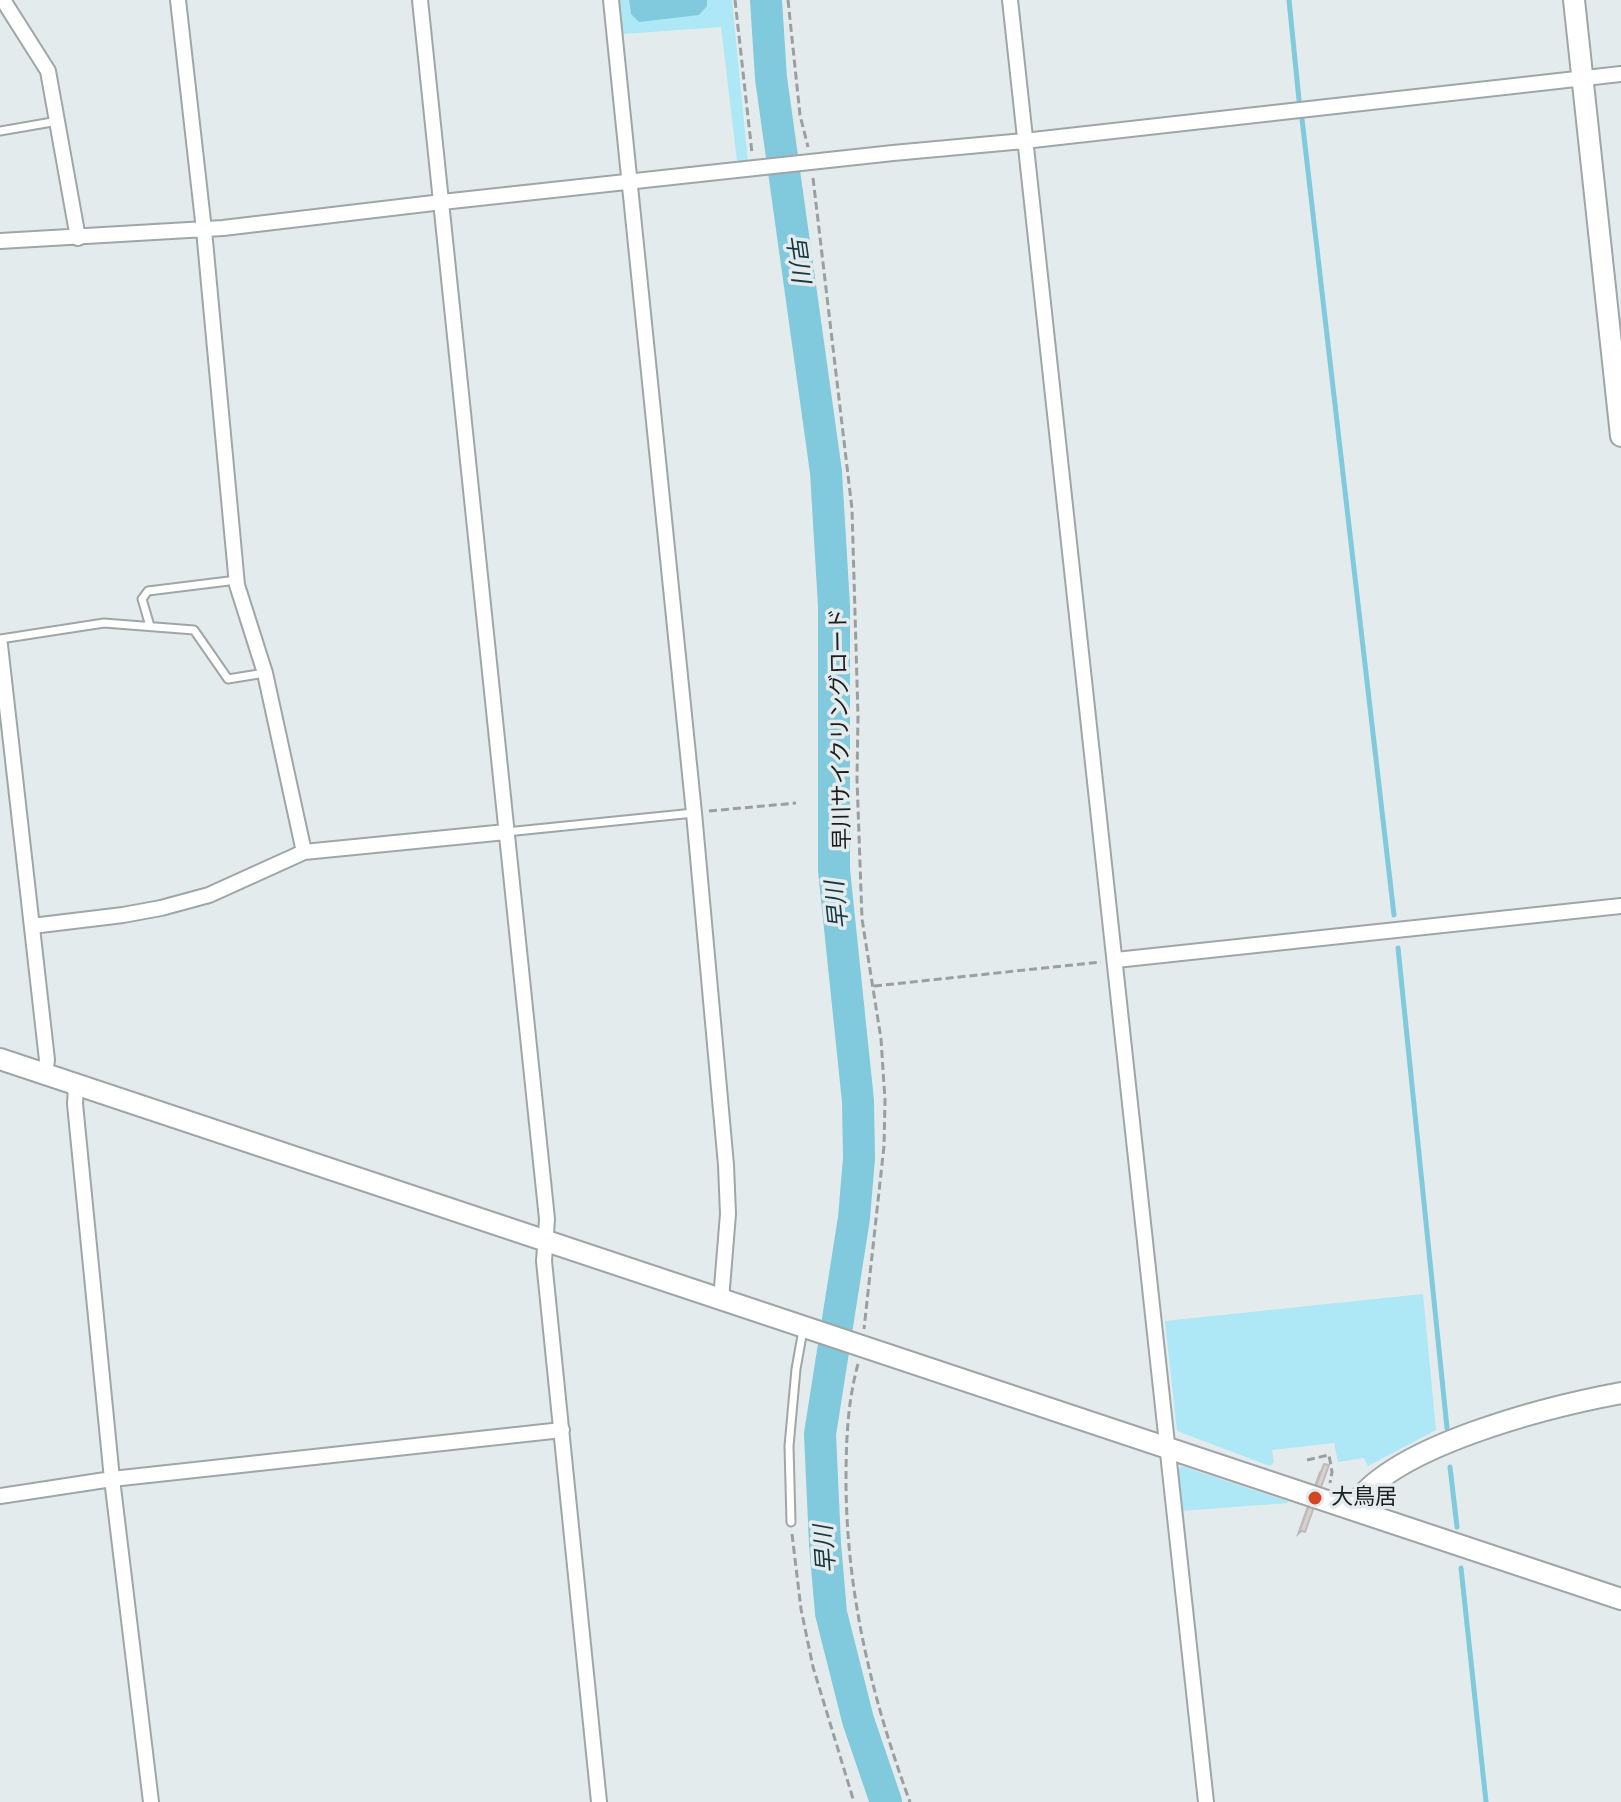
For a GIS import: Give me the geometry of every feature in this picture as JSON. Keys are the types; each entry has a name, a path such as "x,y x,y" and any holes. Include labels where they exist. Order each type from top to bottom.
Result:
{"street":[{"path":"3,0 45,63 50,78 78,238"},
{"path":"178,0 204,230 237,580 265,673 304,852"},
{"path":"420,0 547,1219 544,1261 599,1802"},
{"path":"611,0 694,813 728,1190 721,1300"},
{"path":"1010,0 1206,1802"},
{"path":"1574,0 1621,436"},
{"path":"0,241 204,230 1621,74"},
{"path":"0,642 47,1060 45,1073"},
{"path":"32,926 123,915 209,895 304,852 506,832"},
{"path":"1116,960 1621,906"},
{"path":"0,1059 1621,1599"},
{"path":"76,1085 75,1104 112,1479 151,1802"},
{"path":"1352,1509 1360,1494 1379,1479 1457,1439 1538,1411 1621,1393"},
{"path":"0,1496 112,1479 562,1430"}],"lane":[{"path":"0,131 58,121"},
{"path":"150,626 142,599 148,591 237,580"},
{"path":"0,642 104,623 194,630 228,679 265,673"},
{"path":"506,832 694,813"},
{"path":"791,1522 789,1446 796,1369 806,1328"}],"path":[{"path":"735,0 754,169"},
{"name":"早川サイクリングロード","path":"788,0 800,115 810,165 852,509 862,919 882,1054 885,1100 884,1146 859,1346 848,1399 846,1535 862,1641 881,1720 910,1802"},
{"path":"694,813 796,803"},
{"path":"872,986 1116,960"},
{"path":"1307,1460 1329,1455 1332,1478 1327,1491"},
{"path":"791,1522 801,1609 813,1667 854,1802"}],"shaded area":[{"path":"619,0 629,0 631,14 707,6 707,0 732,0 748,162 644,175 639,172 737,161 721,27 623,34"},
{"path":"629,0 707,0 707,6 699,15 639,22 631,14"},
{"path":"1423,1294 1436,1430 1368,1466 1364,1458 1338,1462 1334,1443 1272,1450 1274,1462 1270,1466 1177,1431 1165,1321"},
{"path":"1181,1466 1288,1503 1181,1511 1178,1470"}],"building":[{"name":"大鳥居","path":"1324,1464 1329,1465 1305,1532 1300,1530"}],"waterway":[{"name":"早川","path":"766,0 771,78 826,472 834,606 834,870 858,1101 859,1158 854,1218 820,1434 825,1544 831,1613 858,1720 886,1802"},
{"path":"1289,0 1299,100"},
{"path":"1302,119 1394,915"},
{"path":"1398,948 1447,1428"},
{"path":"1450,1467 1457,1527"},
{"path":"1461,1568 1486,1802"}],"place":[{"name":"大鳥居","path":"1315,1498"}]}
